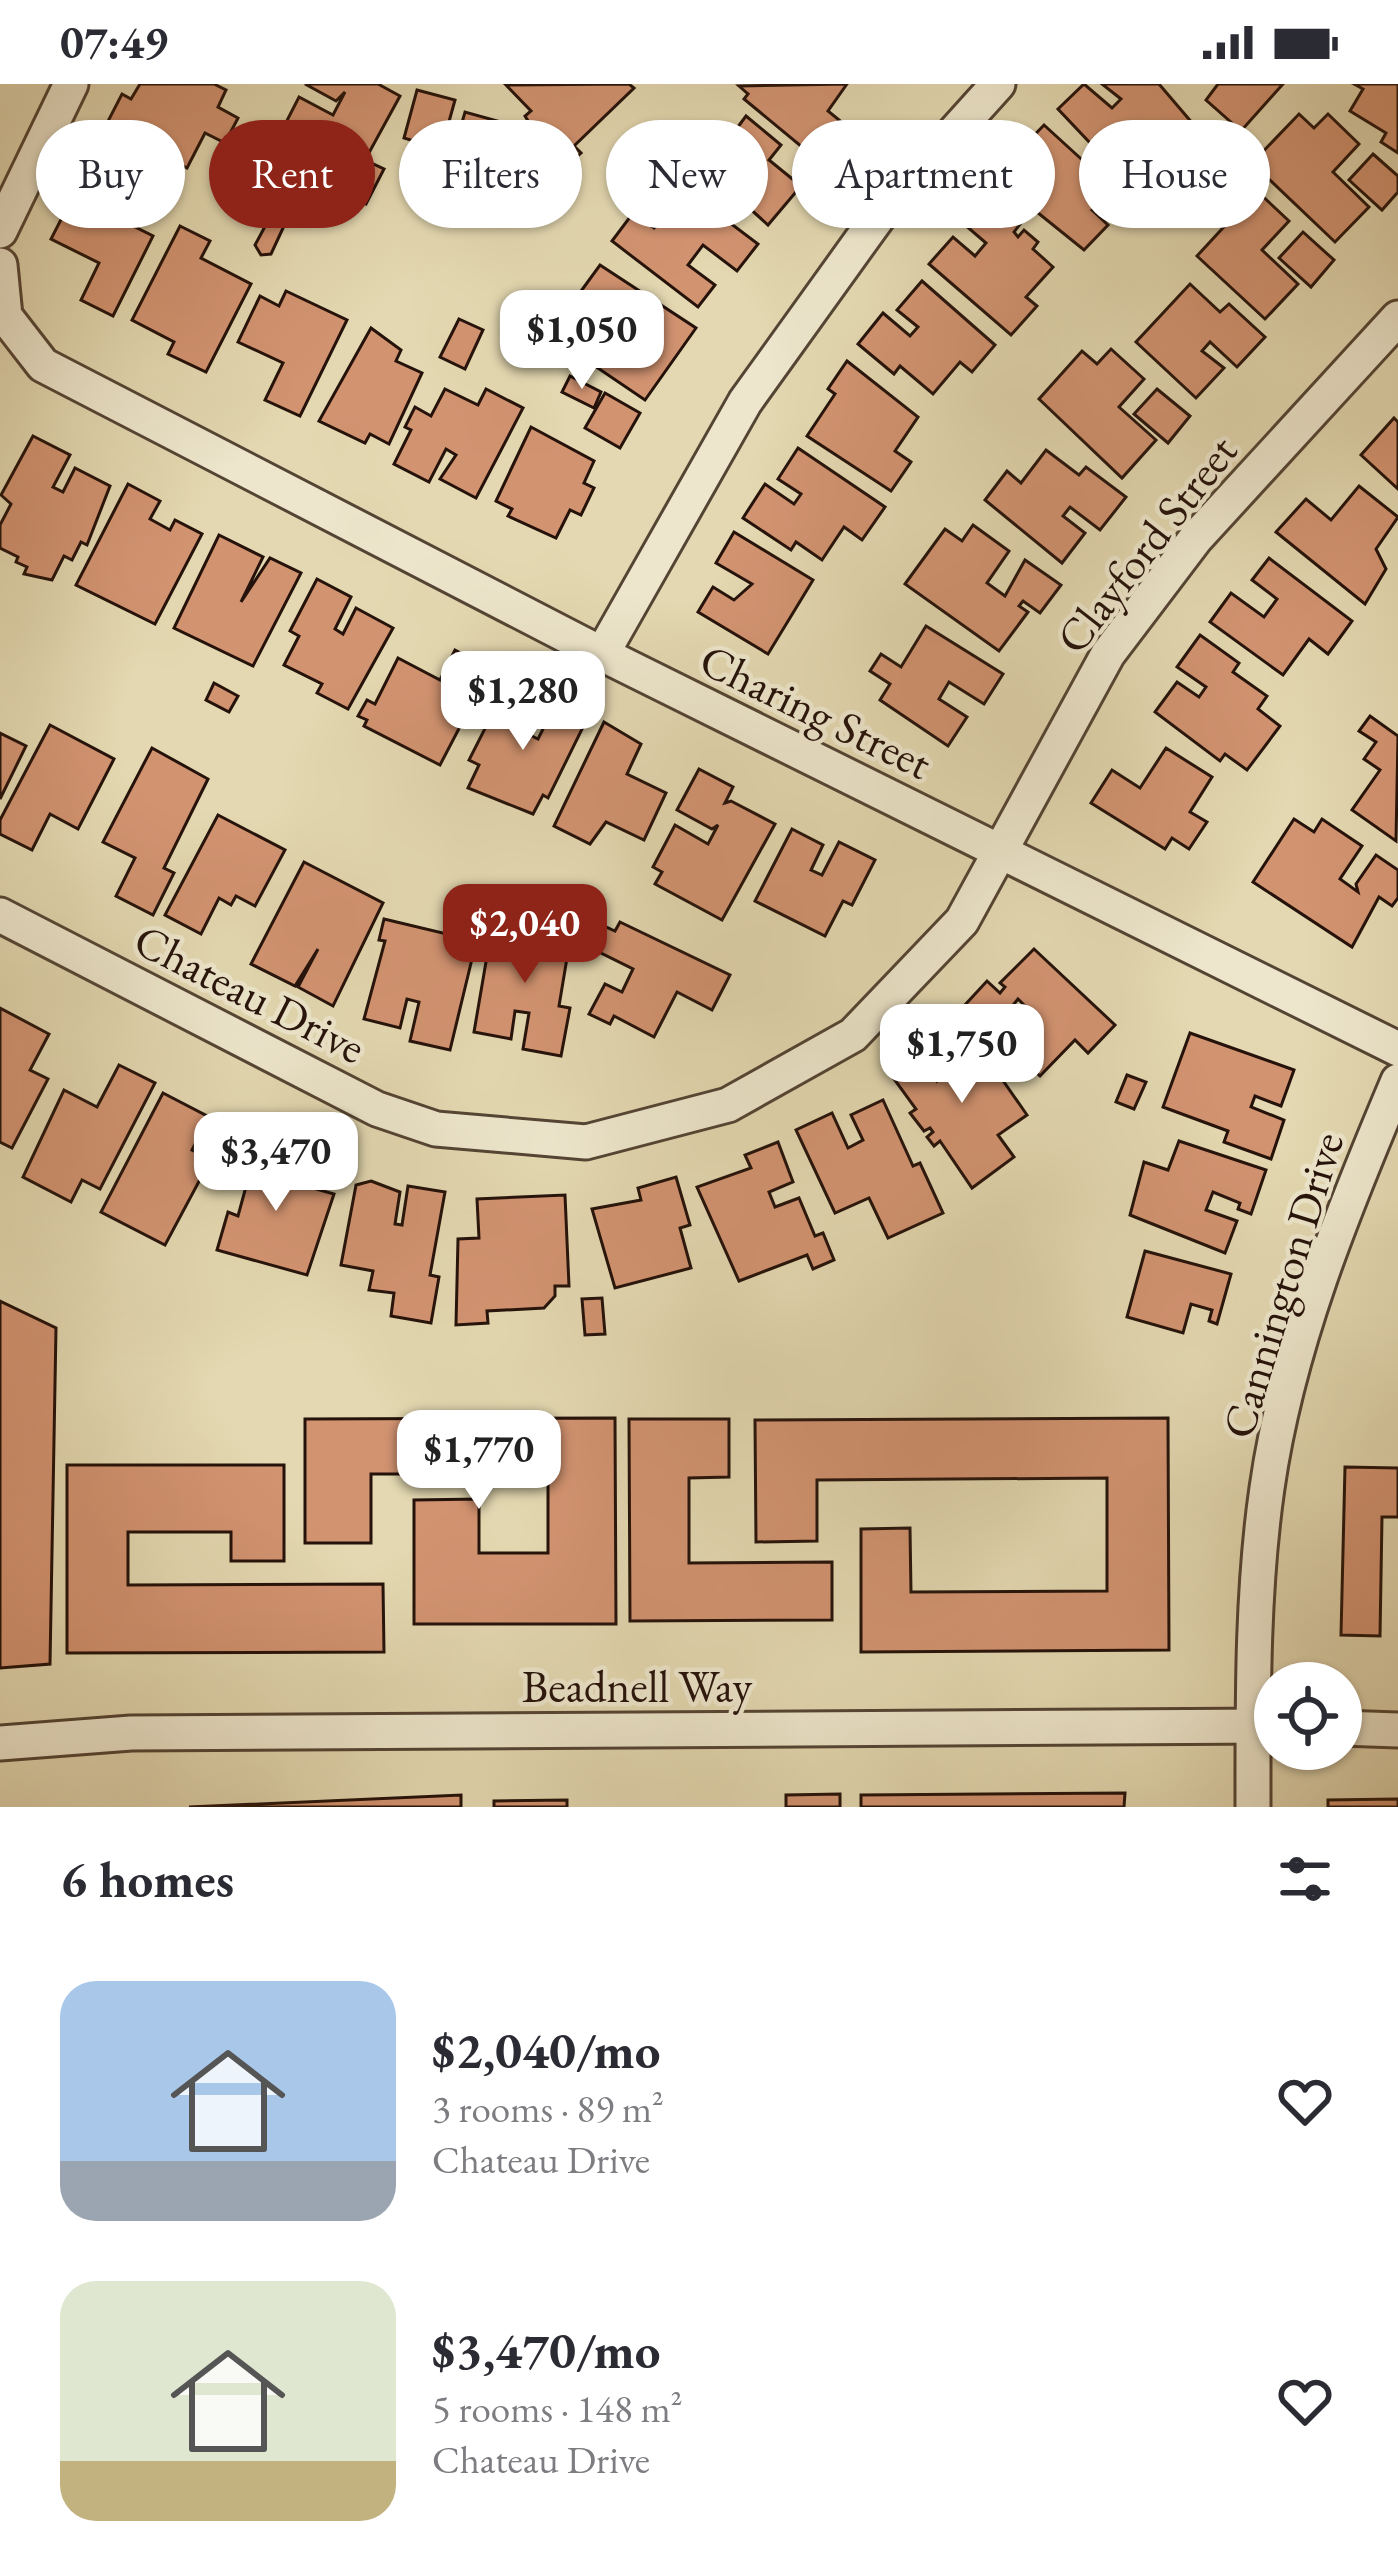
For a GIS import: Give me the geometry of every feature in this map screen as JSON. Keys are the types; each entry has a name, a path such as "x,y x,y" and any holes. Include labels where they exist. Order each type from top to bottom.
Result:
{"street":[{"path":"0,231 70,84"},
{"path":"602,654 745,402 878,217 998,84"},
{"name":"Charing Street","path":"0,265 5,316 43,365 602,654 1398,1048"},
{"name":"Clayford Street","path":"999,852 1108,654 1196,538 1398,318"},
{"name":"Chateau Drive","path":"0,915 377,1109 436,1130 586,1142 728,1105 853,1036 962,921 999,852"},
{"name":"Cannington Drive","path":"1265,1662 1266,1490 1283,1404 1342,1213 1398,1081"},
{"name":"Beadnell Way","path":"0,1743 130,1733 1254,1726"},
{"path":"1362,1729 1398,1730"},
{"name":"Cannington Drive","path":"1252,1807 1257,1770"}],"building":[{"path":"140,84 214,84 226,90 218,107 238,118 209,120 209,135 205,133 187,168 185,120 109,120 122,94 131,99"},
{"path":"305,84 378,84 400,96 375,142 375,120 287,120 299,97 333,115 345,92 336,101"},
{"path":"629,84 634,88 582,138 582,120 528,120 525,116 531,111 506,85"},
{"path":"847,84 828,111 839,120 792,120 792,139 744,99 748,94 739,86"},
{"path":"1084,84 1112,108 1121,99 1102,84 1159,84 1190,120 1079,120 1079,131 1058,109"},
{"path":"1218,84 1283,84 1251,120 1229,120 1206,100"},
{"path":"1354,84 1398,84 1398,153 1381,142 1386,133 1350,111 1363,89"},
{"path":"417,90 455,100 449,120 409,120"},
{"path":"465,112 494,120 463,120"},
{"path":"1299,114 1314,128 1328,114 1359,144 1333,172 1369,207 1335,242 1270,180 1270,144"},
{"path":"768,134 781,145 769,160 792,179 792,197 768,225"},
{"path":"1055,135 1079,157 1079,228 1105,228 1084,250 1055,227"},
{"path":"1373,154 1398,176 1398,192 1382,210 1349,180"},
{"path":"375,165 384,169 375,186"},
{"path":"1270,203 1289,221 1262,250 1298,284 1265,319 1197,256 1223,228 1270,228"},
{"path":"57,228 137,228 153,236 113,316 81,300 99,263 51,239"},
{"path":"179,228 210,241 201,258 251,284 206,372 168,354 174,342 132,320"},
{"path":"264,228 283,228 271,254 261,255 255,245"},
{"path":"622,228 737,228 758,244 737,271 703,245 688,265 715,285 698,307 612,241"},
{"path":"968,228 1017,228 1018,237 1024,230 1038,242 1033,249 1053,267 1026,297 1037,306 1011,335 929,264 953,237 975,256 986,243"},
{"path":"1303,232 1334,260 1311,287 1279,258"},
{"path":"600,265 696,328 645,400 549,335"},
{"path":"922,281 995,345 972,372 960,362 933,394 900,366 894,374 858,344 883,313 910,336 918,327 897,310"},
{"path":"1190,284 1220,312 1229,304 1265,337 1237,367 1210,342 1202,351 1224,368 1196,398 1136,342"},
{"path":"286,291 347,320 300,416 265,400 283,363 238,342 260,296 279,306"},
{"path":"459,319 483,330 465,369 440,357"},
{"path":"371,328 401,350 396,361 422,373 389,444 370,434 365,443 319,421"},
{"path":"1111,349 1144,379 1119,407 1156,440 1122,478 1039,399 1082,351 1097,364"},
{"path":"847,361 918,417 895,451 911,462 891,491 807,436 835,394 828,389"},
{"path":"570,376 601,392 594,408 562,392"},
{"path":"445,389 478,405 486,389 523,408 476,498 440,479 456,455 446,449 429,482 394,464 411,430 405,427 415,407 431,416"},
{"path":"1157,389 1190,416 1168,443 1134,414"},
{"path":"605,393 640,413 620,448 585,428"},
{"path":"1394,418 1398,422 1398,489 1361,455"},
{"path":"531,427 594,461 584,483 594,488 581,515 570,510 556,538 508,516 512,509 496,501"},
{"path":"33,436 70,455 53,487 63,492 75,468 110,486 87,545 81,542 72,560 64,556 52,580 24,574 27,567 16,562 18,557 0,548 0,525 11,504 1,495"},
{"path":"798,448 885,507 862,540 844,527 822,560 796,542 791,550 743,518 765,484 794,504 801,494 778,479"},
{"path":"1046,450 1079,475 1086,467 1126,497 1100,530 1070,507 1063,516 1085,533 1062,563 985,500 1007,471 1021,483"},
{"path":"128,484 160,501 150,519 170,530 175,520 202,534 155,624 76,585"},
{"path":"1359,486 1398,517 1376,549 1386,569 1365,604 1276,532 1306,499 1331,520"},
{"path":"973,525 1009,551 987,583 1005,596 1025,560 1061,585 1040,613 1023,601 1019,606 1028,612 999,651 905,584 945,529 962,541"},
{"path":"734,532 813,580 768,654 698,612 713,587 734,600 752,584 716,563"},
{"path":"219,535 263,557 241,602 270,558 301,573 253,666 174,628"},
{"path":"1269,558 1352,621 1328,654 1309,639 1283,675 1210,622 1231,593 1264,617 1277,599 1252,580"},
{"path":"317,579 351,597 335,629 343,634 356,608 393,628 348,709 317,693 322,684 284,665 299,636 290,631"},
{"path":"926,626 1003,674 984,704 949,682 939,699 967,717 948,746 880,700 890,684 870,671 881,654 901,667"},
{"path":"1200,635 1239,663 1233,672 1267,696 1258,709 1280,726 1247,770 1225,754 1220,761 1155,712 1177,682 1199,697 1206,687 1177,667"},
{"path":"455,650 490,669 440,765 364,726 367,720 358,716 367,700 375,704 398,658 440,680"},
{"path":"214,683 238,696 229,712 206,700"},
{"path":"506,687 532,700 518,729 538,739 557,701 588,717 548,798 543,795 533,814 468,788 479,765 469,760"},
{"path":"1370,716 1398,736 1396,841 1352,810 1380,770 1364,759 1376,742 1359,731"},
{"path":"604,722 641,744 627,774 666,793 644,840 606,822 590,844 554,826"},
{"path":"50,725 114,759 78,829 50,814 32,850 0,834 0,820"},
{"path":"0,733 26,746 0,799"},
{"path":"152,748 208,779 164,868 174,873 153,915 116,896 135,858 103,842"},
{"path":"1166,748 1212,777 1190,812 1207,822 1189,849 1172,838 1165,849 1091,803 1112,770 1140,788"},
{"path":"699,769 733,787 725,803 731,801 775,824 722,920 655,884 662,872 653,867 675,825 708,844 718,825 712,829 677,810"},
{"path":"218,815 285,850 255,906 236,896 231,905 219,898 201,934 165,915"},
{"path":"1294,819 1314,832 1322,819 1362,846 1340,879 1358,892 1356,884 1376,855 1398,870 1398,898 1392,906 1379,897 1352,947 1253,882"},
{"path":"792,829 823,845 811,870 822,875 839,842 875,860 852,905 843,901 825,936 755,901"},
{"path":"304,862 383,903 333,1006 298,987 318,949 295,986 251,964"},
{"path":"547,888 572,898 566,916 541,905"},
{"path":"384,919 455,936 457,925 479,930 450,1050 410,1041 419,1002 407,999 400,1028 364,1019 385,941 379,940"},
{"path":"493,921 571,934 559,1006 570,1008 561,1056 523,1049 529,1013 515,1011 511,1039 474,1032"},
{"path":"620,922 730,975 712,1010 677,992 654,1037 614,1016 610,1024 589,1014 605,984 622,992 633,969 595,950 606,927 615,931"},
{"path":"1034,949 1115,1025 1088,1053 1075,1040 1040,1076 1007,1046 1035,1016 1018,999 1014,1004 1018,1008 994,1034 964,1006 987,981 1000,993 1005,987 1000,983"},
{"path":"0,1008 49,1034 30,1070 48,1079 12,1148 0,1142"},
{"path":"967,1029 1027,1115 998,1135 1014,1157 972,1188 940,1141 934,1146 927,1137 933,1132 930,1128 924,1131 910,1113 916,1109 889,1072 917,1052 924,1061 930,1057 937,1081 952,1071 937,1050"},
{"path":"1190,1033 1294,1070 1281,1106 1255,1096 1251,1107 1284,1120 1271,1159 1224,1142 1228,1131 1163,1107"},
{"path":"119,1065 155,1083 100,1189 82,1180 71,1202 23,1177 64,1090 97,1107"},
{"path":"1127,1075 1146,1082 1134,1109 1116,1102"},
{"path":"163,1093 209,1117 192,1150 211,1159 165,1245 101,1212"},
{"path":"883,1100 913,1166 920,1163 943,1213 888,1238 869,1198 835,1213 796,1130 832,1113 848,1148 863,1140 851,1115"},
{"path":"259,1139 296,1149 288,1181 334,1194 307,1275 217,1250 228,1212 238,1216"},
{"path":"1179,1141 1266,1170 1251,1214 1238,1209 1240,1203 1213,1192 1206,1210 1237,1221 1225,1253 1130,1215 1144,1162 1168,1170"},
{"path":"778,1142 793,1182 769,1192 775,1207 799,1198 815,1236 823,1233 834,1260 813,1269 807,1255 739,1281 697,1187 751,1168 745,1155"},
{"path":"676,1177 690,1225 680,1228 691,1268 615,1288 592,1209 641,1200 638,1188"},
{"path":"371,1181 400,1192 395,1224 402,1225 408,1186 445,1192 430,1275 439,1277 431,1323 391,1316 394,1293 369,1290 373,1271 341,1265 356,1185"},
{"path":"565,1195 569,1286 555,1286 555,1296 544,1308 487,1311 488,1323 456,1325 458,1239 479,1238 477,1199"},
{"path":"1145,1251 1231,1274 1217,1324 1209,1321 1212,1310 1191,1304 1183,1333 1127,1317"},
{"path":"602,1298 605,1334 585,1335 582,1299"},
{"path":"0,1301 56,1328 50,1664 0,1668"},
{"path":"615,1418 616,1624 414,1624 414,1500 479,1499 479,1553 548,1553 548,1474 371,1474 371,1543 305,1543 305,1419"},
{"path":"1168,1418 1169,1650 861,1652 861,1529 910,1528 911,1592 1107,1591 1107,1478 817,1480 817,1541 756,1542 755,1420"},
{"path":"629,1419 729,1419 729,1477 689,1478 689,1563 832,1562 832,1620 630,1621"},
{"path":"67,1465 284,1465 284,1561 231,1561 231,1532 128,1532 128,1585 383,1584 384,1652 67,1653"},
{"path":"1345,1467 1398,1468 1398,1517 1382,1517 1380,1636 1341,1635"},
{"path":"1125,1793 1124,1807 861,1807 861,1795"},
{"path":"840,1794 840,1807 786,1807 786,1795"},
{"path":"461,1795 461,1807 189,1807"},
{"path":"1398,1799 1398,1807 1328,1807 1328,1800"},
{"path":"567,1800 567,1807 494,1807 494,1801"}]}
